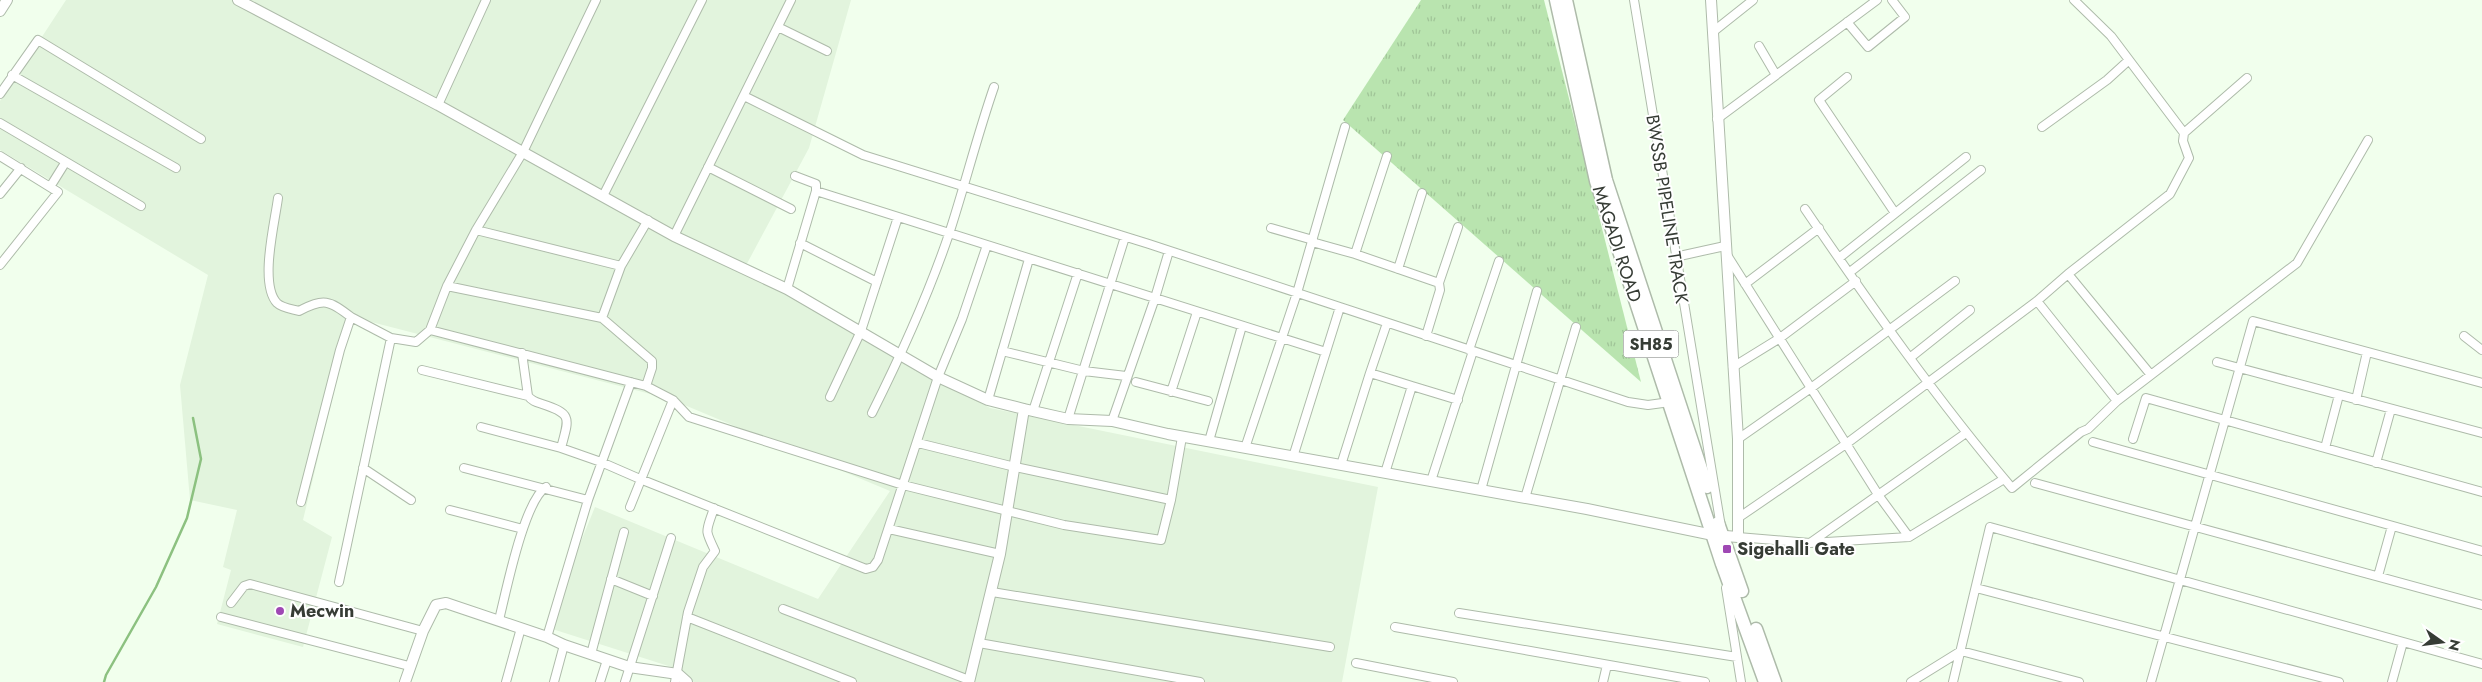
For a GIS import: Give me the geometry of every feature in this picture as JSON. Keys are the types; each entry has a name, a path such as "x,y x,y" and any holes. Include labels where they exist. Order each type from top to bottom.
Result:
{"main road":[{"name":"MAGADI ROAD","path":"1556,0 1596,181 1670,402 1718,535 1775,682"},
{"name":"MAGADI ROAD","path":"1566,0 1606,180 1718,535 1722,564 1765,682"}],"street":[{"path":"0,10 8,0"},
{"path":"238,0 438,105 674,236 787,289 938,377 988,400 1068,419 1112,421 1182,437 1525,498 1718,535 1810,543 1909,537 2004,479"},
{"path":"438,105 486,0"},
{"path":"278,198 269,260 270,282 278,303 299,311 316,302 325,301 337,305 351,317 391,338 416,342 430,330 448,286 476,230 523,152 596,0"},
{"path":"603,196 702,0"},
{"path":"674,236 792,0"},
{"name":"BWSSB PIPELINE TRACK","path":"1634,0 1718,535"},
{"path":"1711,0 1738,439 1738,537"},
{"path":"1714,31 1754,0"},
{"path":"1848,22 1868,48 1905,18 1892,0"},
{"path":"2074,0 2111,36 2184,133"},
{"path":"1717,118 1848,22 1872,2"},
{"path":"778,27 827,51"},
{"path":"0,94 38,40 200,139"},
{"path":"1759,46 1776,75"},
{"path":"2042,127 2107,80 2129,60"},
{"path":"12,75 176,168"},
{"path":"1847,77 1819,100 1895,213"},
{"path":"1738,518 1846,444 2037,301 2068,274 2170,194 2189,158 2183,141 2184,133 2247,78"},
{"path":"872,413 922,308 949,233 994,87"},
{"path":"744,96 863,155 964,184 1628,402 1648,405 1670,402"},
{"path":"0,123 141,206"},
{"path":"1245,448 1297,293 1345,127"},
{"path":"1805,209 1966,433 2012,488 2081,432 2088,429 2117,401 2297,263 2368,140"},
{"path":"0,156 58,192 0,265"},
{"path":"1355,254 1387,156"},
{"path":"1840,258 1966,157"},
{"path":"50,187 65,163"},
{"path":"708,167 791,209"},
{"path":"0,194 21,168"},
{"path":"1850,272 1981,170"},
{"path":"787,289 816,192 816,184 795,176"},
{"path":"816,192 1326,352"},
{"path":"1398,269 1422,193"},
{"path":"830,397 861,331 898,217"},
{"path":"602,318 622,266 648,220"},
{"path":"1426,336 1440,290 1439,283 1458,227"},
{"path":"1271,228 1439,283"},
{"path":"1746,284 1819,228"},
{"path":"476,230 622,266"},
{"path":"1068,419 1125,237"},
{"path":"800,244 877,282"},
{"path":"481,427 562,448 866,569 873,567 878,560 918,443 938,377 987,246"},
{"path":"1675,257 1725,249"},
{"path":"1725,249 1846,444 1909,537"},
{"path":"1112,421 1126,376 1155,298 1169,251"},
{"path":"988,400 1029,259"},
{"path":"1431,481 1458,400 1471,350 1499,261"},
{"path":"783,609 969,681 992,592 1015,467 1029,410 1050,361 1078,273"},
{"path":"2068,274 2151,375"},
{"path":"1733,367 1780,338 1856,281"},
{"path":"1738,439 1812,388 1955,281"},
{"path":"448,286 602,318 652,361 652,368 646,386"},
{"path":"1481,490 1537,291"},
{"path":"2037,301 2117,401"},
{"path":"1293,457 1340,307"},
{"path":"1911,357 1970,310"},
{"path":"1171,392 1197,312"},
{"path":"301,502 340,350 351,317"},
{"path":"2151,682 2254,321 2482,383"},
{"path":"1341,465 1387,323"},
{"path":"1209,442 1242,326"},
{"path":"1525,498 1576,326"},
{"path":"430,330 646,386 673,400 689,417 903,486 1064,525 1159,541 1164,535 1182,437"},
{"path":"2464,336 2482,350"},
{"path":"339,582 391,338"},
{"path":"1002,350 1084,371 1126,376"},
{"path":"2356,400 2367,352"},
{"path":"522,353 528,396"},
{"path":"2218,362 2482,433"},
{"path":"422,370 528,396 532,400 562,411 567,415 568,422 562,448"},
{"path":"1370,373 1458,400"},
{"path":"547,636 588,500 631,382"},
{"path":"1136,382 1208,401"},
{"path":"1385,473 1412,386"},
{"path":"2325,448 2339,395"},
{"path":"2133,439 2146,398 2482,492"},
{"path":"630,507 673,400"},
{"path":"2376,463 2391,409"},
{"path":"1810,543 1880,496 1966,433"},
{"path":"2093,442 2482,551"},
{"path":"918,443 1015,467 1171,500"},
{"path":"363,468 411,500"},
{"path":"464,468 546,487 588,500"},
{"path":"2035,483 2482,605"},
{"path":"499,620 523,529 540,490 546,487"},
{"path":"676,678 687,617 703,566 715,552 707,538 706,532 714,508"},
{"path":"450,510 523,529"},
{"path":"2378,576 2392,526"},
{"path":"1953,682 1990,527 2482,664"},
{"path":"889,529 1000,554"},
{"path":"591,654 624,532"},
{"path":"625,682 671,538"},
{"path":"1722,564 1741,682"},
{"path":"611,579 652,596"},
{"path":"231,603 244,586 250,584 423,631"},
{"path":"1976,588 2339,682"},
{"path":"992,592 1330,647"},
{"path":"405,682 409,666 423,631 436,605 446,603 547,636 564,645 607,660 687,682"},
{"path":"1459,613 1737,657"},
{"path":"221,617 409,666"},
{"path":"687,617 852,682"},
{"path":"1395,627 1705,682"},
{"path":"506,682 521,628"},
{"path":"2392,682 2402,642"},
{"path":"979,643 1200,682"},
{"path":"554,682 564,645"},
{"path":"1911,682 1961,651 2079,682"},
{"path":"600,682 607,660"},
{"path":"1356,663 1453,682"},
{"path":"1603,682 1607,665"}],"shaded area":[{"path":"66,0 851,0 809,148 743,271 990,408 1378,487 1342,682 694,682 681,670 546,627 595,507 818,599 890,491 670,399 352,317 303,520 332,537 303,647 217,624 231,570 223,567 237,510 190,500 180,385 208,275 0,150 0,101"}],"green space":[{"path":"1421,0 1544,0 1641,382 1343,120"}],"waterway":[{"path":"104,682 106,675 156,587 187,518 201,459 193,418"}],"place":[{"name":"Sigehalli Gate","path":"1727,549"},
{"name":"Mecwin","path":"280,611"}]}
